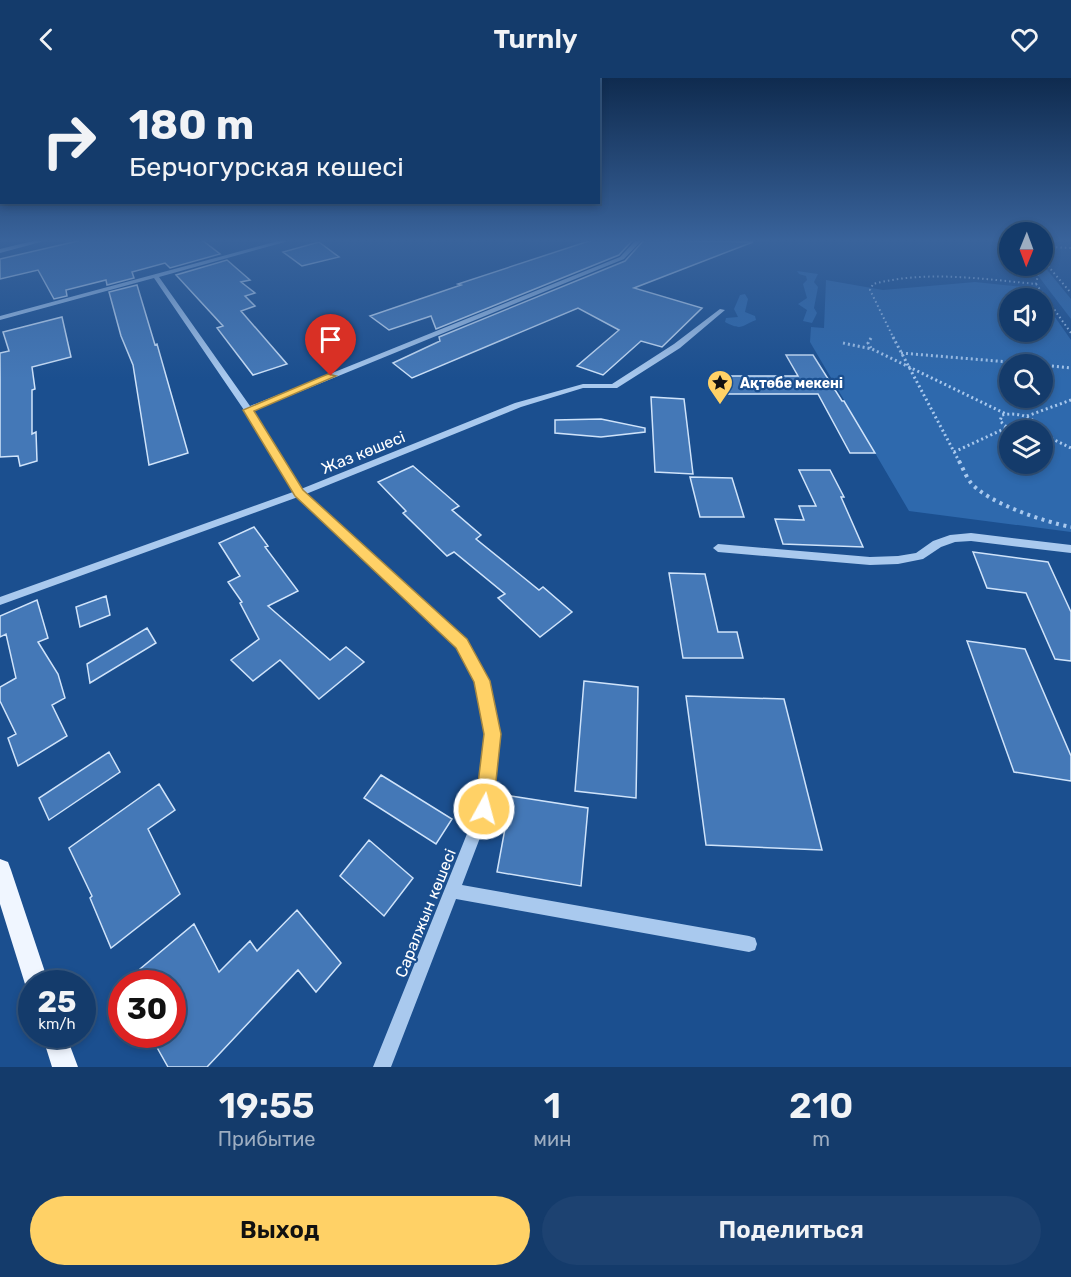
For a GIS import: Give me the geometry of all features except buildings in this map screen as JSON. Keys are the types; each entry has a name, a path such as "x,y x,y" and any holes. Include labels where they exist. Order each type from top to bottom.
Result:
{"main road":[{"path":"0,870 33,970"},
{"path":"58,1048 65,1067"}],"street":[{"path":"0,318 121,286"},
{"name":"Саралжын көшесі","path":"162,286 248,410 299,493 461,644 482,681 493,734 484,809 382,1067"},
{"path":"248,410 553,286"},
{"name":"Жаз көшесі","path":"0,601 299,493 518,405 583,386 614,386 677,346 722,310"},
{"path":"718,548 870,561 898,560 919,556 937,544 954,538 971,537 1071,549"},
{"path":"452,891 750,944"}],"path":[{"path":"872,286 870,290 901,353 971,483 986,496 1054,525 1071,527"},
{"path":"1038,286 1071,333"},
{"path":"871,338 868,343 872,349"},
{"path":"843,343 872,349 1006,414 1026,416 1033,420"},
{"path":"901,353 999,361"},
{"path":"1053,366 1071,368"},
{"path":"1026,416 1071,400"},
{"path":"1000,420 1006,414"},
{"path":"954,452 999,433"},
{"path":"1053,438 1071,448"}],"shaded area":[{"path":"804,286 817,286 814,308 817,313 812,323 803,321 807,310 798,304 807,298"},
{"path":"826,286 861,286 883,290 927,286 1033,288 999,288 999,342 1053,342 1053,314 1071,340 1071,532 909,511 810,342 811,327 824,328"},
{"path":"1046,286 1060,286 1071,299 1071,319 1053,295 1053,288"},
{"path":"745,294 748,299 745,312 755,316 756,320 738,327 725,322 726,318 738,317 734,309 740,295"}],"place":[{"name":"Ақтөбе мекені","path":"720,406"}],"route":[{"path":"331,376 248,410 299,493 461,644 482,681 493,734 484,809"}]}
